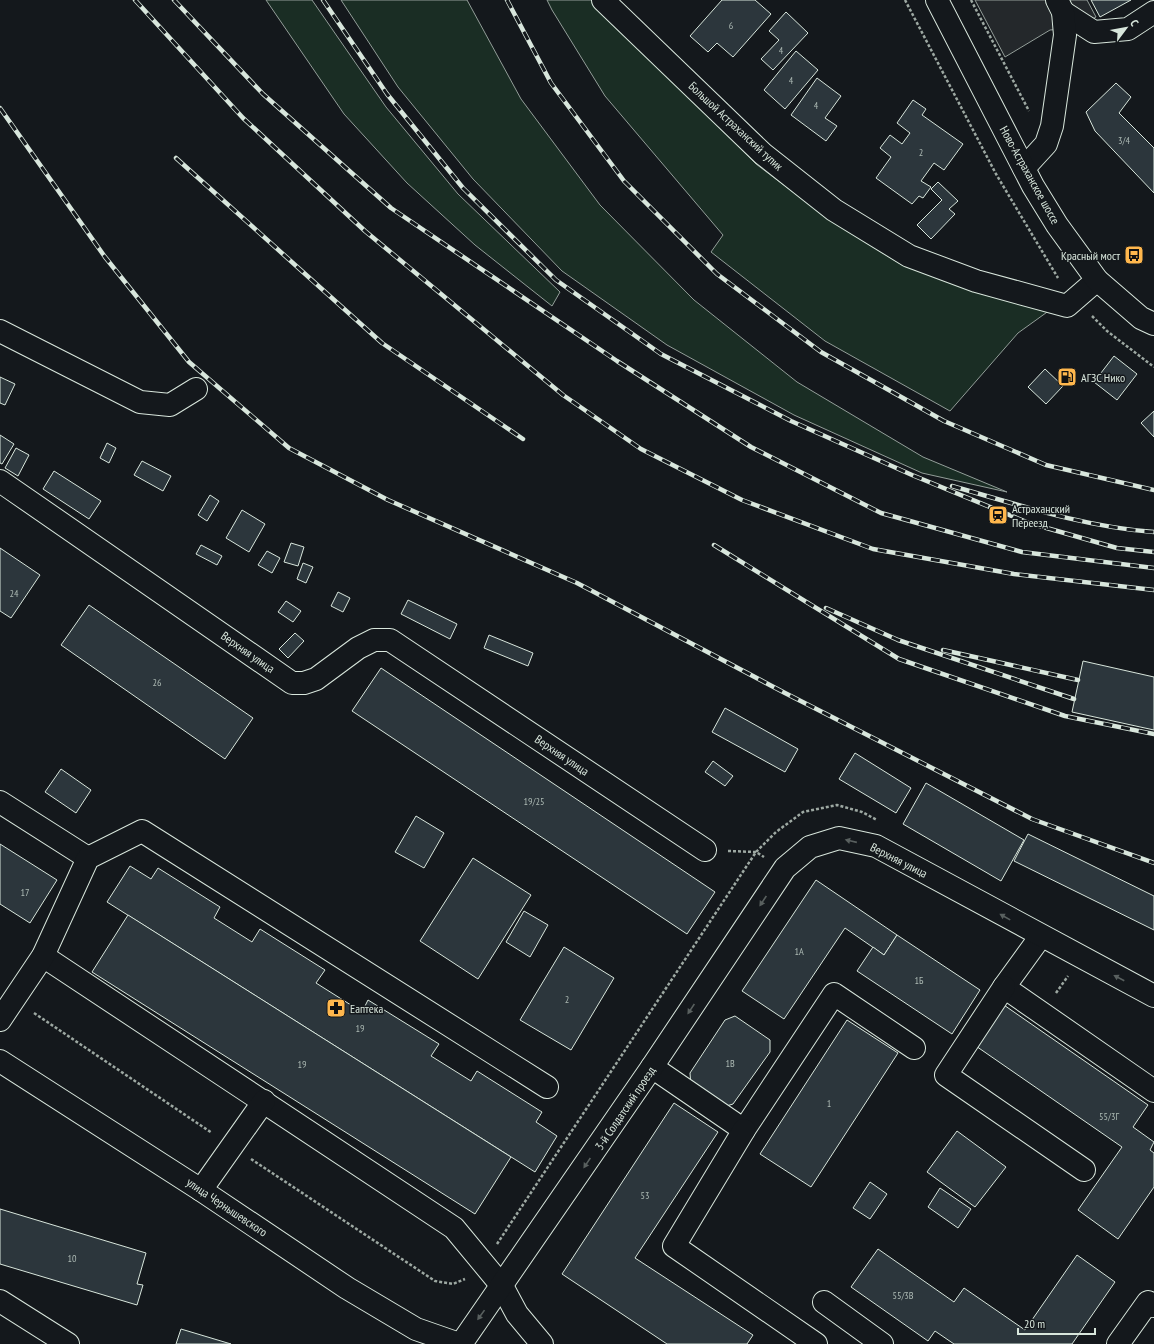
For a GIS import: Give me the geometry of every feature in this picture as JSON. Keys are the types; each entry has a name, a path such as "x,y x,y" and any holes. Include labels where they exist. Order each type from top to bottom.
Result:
{"main road":[{"name":"Большой Астраханский тупик","path":"603,0 763,154 834,210 909,256 976,281 1067,306 1097,280"},
{"name":"Ново-Астраханское шоссе","path":"937,0 1024,168 1057,225 1097,280 1141,318 1154,324"},
{"path":"1024,168 1046,144 1052,126 1065,36 1060,6"},
{"path":"1060,6 1094,32 1128,29 1154,12"},
{"path":"0,331 140,402 170,405 196,389"},
{"name":"Верхняя улица","path":"0,481 292,683 304,683 316,679 358,648 374,640 390,640 705,850"},
{"path":"0,802 88,858"},
{"path":"0,1020 43,956 88,858 142,831 546,1087"},
{"name":"Верхняя улица","path":"785,868 810,847 839,838 876,846 1040,936 1154,996"},
{"name":"3-й Солдатский проезд","path":"460,1344 502,1286 652,1067 785,868"},
{"path":"1040,936 1004,987 946,1075 1084,1170"},
{"path":"43,956 454,1228 502,1286 517,1314 542,1344"},
{"path":"1004,987 1154,1091"},
{"path":"809,1342 674,1246 744,1130 834,994 914,1048"},
{"name":"улица Чернышевского","path":"0,1061 201,1190 347,1288 416,1330 460,1344"},
{"path":"652,1067 744,1130"},
{"path":"201,1190 264,1101"},
{"path":"0,1301 68,1344"},
{"path":"824,1302 882,1344"},
{"path":"1118,1344 1148,1302 1154,1306"}],"path":[{"path":"971,0 1046,144"},
{"path":"1075,299 1107,331 1154,367"},
{"path":"484,1264 756,852 776,832 803,812 837,805 862,812 883,823"},
{"path":"705,850 756,852 785,868"},
{"path":"1068,975 1075,978"}],"green space":[{"path":"266,0 312,0 386,107 458,194 560,292 552,306 475,245 407,183 344,114"},
{"path":"341,0 467,0 521,99 600,205 694,300 797,382 923,457 1007,492 922,473 794,415 667,345 562,271 473,179 398,87"},
{"path":"547,0 591,0 756,164 830,220 902,265 1050,310 1018,333 950,411 825,341 711,252 723,235 605,96"}],"shaded area":[{"path":"975,0 1087,0 1096,17 1076,28 1050,30 1005,57"}],"building":[{"path":"722,0 755,0 771,14 733,57 717,43 708,52 690,36"},
{"path":"1091,0 1131,0 1100,17"},
{"path":"786,12 808,33 773,70 761,59 779,40 769,31"},
{"path":"796,51 818,70 785,109 764,90"},
{"path":"817,78 841,96 825,118 837,126 826,141 791,115"},
{"path":"1116,83 1131,97 1119,113 1154,148 1154,193 1095,131 1086,112"},
{"path":"913,100 926,109 922,115 963,144 944,170 934,163 921,181 931,187 923,198 919,196 912,204 876,178 891,157 880,148 890,135 902,144 910,133 897,123"},
{"path":"938,182 958,201 949,209 955,214 931,239 917,225 942,200 931,189"},
{"path":"1114,356 1137,374 1117,400 1094,382"},
{"path":"1045,369 1063,386 1046,404 1028,387"},
{"path":"0,377 15,384 5,405 0,403"},
{"path":"1154,411 1154,437 1141,423"},
{"path":"0,435 14,444 2,464 0,463"},
{"path":"107,443 116,448 109,463 100,458"},
{"path":"16,448 29,455 18,476 5,468"},
{"path":"142,461 171,476 163,491 134,475"},
{"path":"54,471 101,501 89,519 43,489"},
{"path":"210,495 219,501 207,521 198,515"},
{"path":"242,510 265,524 249,552 226,538"},
{"path":"291,543 304,547 298,566 284,562"},
{"path":"201,545 222,556 217,565 196,554"},
{"path":"0,548 40,575 11,618 0,611"},
{"path":"267,551 280,558 272,573 258,565"},
{"path":"303,563 313,567 306,583 297,579"},
{"path":"338,592 350,598 343,612 331,606"},
{"path":"408,600 457,624 450,639 401,614"},
{"path":"286,601 301,611 293,622 278,612"},
{"path":"89,605 253,718 225,759 61,645"},
{"path":"295,633 304,641 288,658 279,649"},
{"path":"489,635 533,653 528,666 484,648"},
{"path":"1083,661 1154,677 1154,730 1072,712"},
{"path":"381,668 715,892 687,934 352,711"},
{"path":"725,708 798,749 785,772 712,732"},
{"path":"855,753 911,788 896,813 839,779"},
{"path":"713,761 733,776 725,786 705,772"},
{"path":"61,769 91,790 76,813 45,792"},
{"path":"926,783 1024,840 1001,881 903,824"},
{"path":"416,816 444,833 424,868 395,852"},
{"path":"1028,834 1154,896 1154,930 1014,861"},
{"path":"0,844 57,880 30,923 0,904"},
{"path":"473,858 531,895 478,979 420,941"},
{"path":"130,866 151,879 158,868 220,907 214,918 252,942 260,929 325,970 316,983 362,1012 368,1000 439,1044 431,1056 471,1081 477,1071 542,1112 536,1122 557,1136 535,1172 107,902"},
{"path":"816,880 897,935 884,955 845,928 784,1019 742,991"},
{"path":"524,911 548,925 530,957 506,942"},
{"path":"128,915 511,1157 475,1214 92,972"},
{"path":"897,935 980,990 952,1034 857,971 873,947 884,955"},
{"path":"564,947 614,978 571,1050 520,1020"},
{"path":"1001,1003 1148,1105 1133,1127 1154,1142 1150,1150 1154,1153 1154,1187 1118,1239 1078,1210 1122,1147 973,1044"},
{"path":"735,1016 770,1040 770,1052 733,1104 720,1108 691,1087 690,1073 725,1020"},
{"path":"847,1020 898,1053 811,1187 760,1154"},
{"path":"674,1103 718,1132 635,1258 753,1335 747,1344 667,1344 562,1274"},
{"path":"957,1131 1006,1167 975,1207 927,1172"},
{"path":"870,1182 887,1194 870,1219 853,1208"},
{"path":"940,1188 971,1209 958,1228 928,1207"},
{"path":"0,1209 146,1253 137,1284 143,1285 137,1305 0,1264"},
{"path":"878,1249 954,1302 964,1288 1025,1330 1077,1255 1115,1282 1072,1344 954,1344 935,1331 928,1341 851,1287"},
{"path":"181,1329 231,1344 176,1344"}],"railway":[{"path":"135,0 243,118 365,231 563,395 641,449 742,500 873,549 1014,574 1154,590"},
{"path":"174,0 263,94 391,208 617,361 751,447 881,513 1022,552 1154,568"},
{"path":"323,0 387,94 463,188 556,280 661,354 791,421 912,475 1029,523 1117,548 1154,552"},
{"path":"507,0 551,83 624,181 717,274 821,352 944,421 1046,465 1154,490"},
{"path":"0,108 105,257 189,362 289,448 388,500 577,583 785,693 1032,819 1154,863"},
{"path":"176,158 382,343 523,439"},
{"path":"952,486 1027,508 1077,520 1154,532"},
{"path":"714,545 899,659 1065,716 1154,734"},
{"path":"826,608 898,640 1074,699"},
{"path":"943,650 1078,680"}],"place":[{"name":"Красный мост","path":"1134,255"},
{"name":"АГЗС Нико","path":"1067,377"},
{"name":"Астраханский Переезд","path":"998,515"},
{"name":"Еаптека","path":"336,1008"}]}
